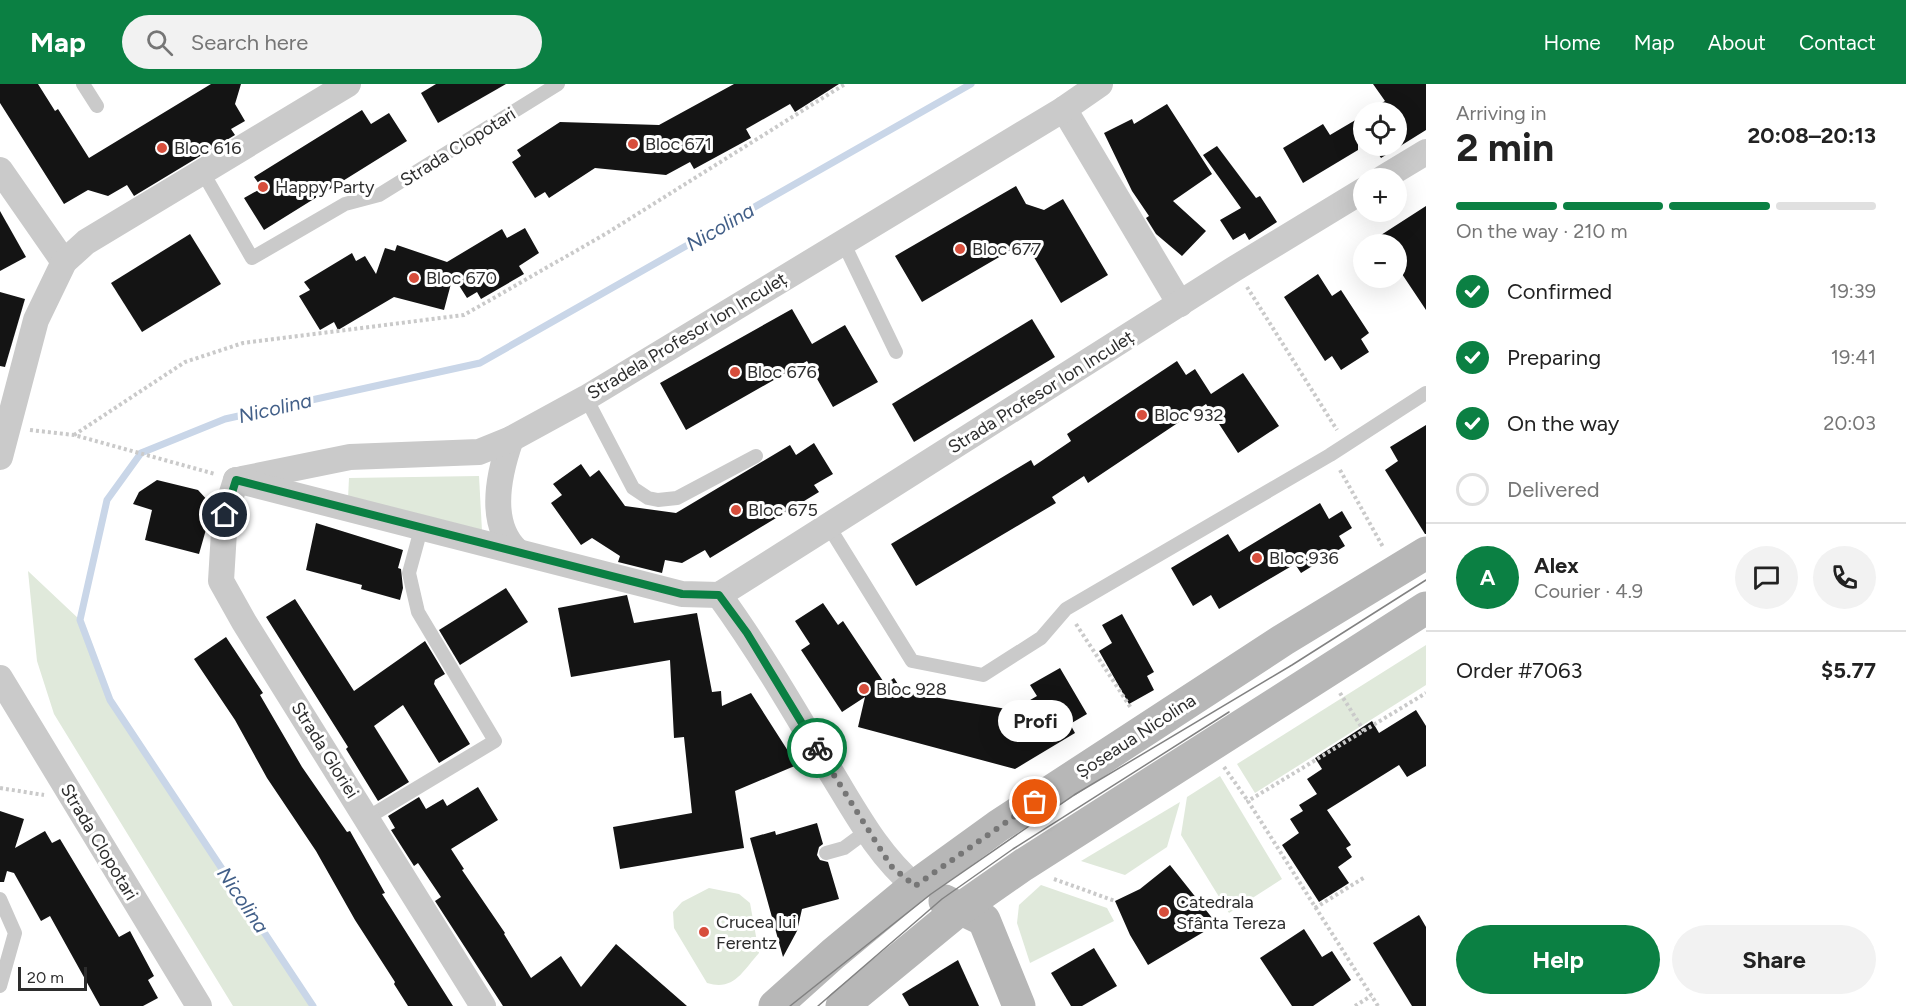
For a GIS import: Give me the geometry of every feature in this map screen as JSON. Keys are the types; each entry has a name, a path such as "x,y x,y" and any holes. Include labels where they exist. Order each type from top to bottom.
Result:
{"main road":[{"name":"Șoseaua Nicolina","path":"775,1006 915,886 998,826 1283,640 1426,553"},
{"path":"842,1006 960,909 1209,746 1426,608"},
{"path":"915,886 984,920 1019,1006"}],"street":[{"name":"Stradela Profesor Ion Inculeț","path":"225,477 350,457 478,452 511,439 586,398 1065,110 1100,84"},
{"path":"0,458 3,427 36,320 64,262 86,242 333,87"},
{"path":"1065,110 1180,304"},
{"path":"1400,168 1426,152"},
{"path":"0,170 64,262"},
{"name":"Strada Profesor Ion Inculeț","path":"719,595 1234,269 1353,197"},
{"path":"511,439 502,463 499,506 506,541 517,551"},
{"path":"225,477 682,594 719,595 747,633 867,831 891,866 915,886"},
{"name":"Strada Gloriei","path":"225,477 221,581 243,621 483,1006"},
{"name":"Strada Clopotari","path":"0,678 199,1006"}],"lane":[{"path":"83,84 98,106"},
{"name":"Strada Clopotari","path":"202,171 252,258 345,204 379,195 558,84"},
{"path":"843,242 896,352"},
{"path":"829,527 912,661 983,675 1041,638 1066,609 1330,454 1426,393"},
{"path":"586,398 633,488 648,498 657,500 677,498 756,456"},
{"path":"367,818 495,741 418,612 409,573 421,529"},
{"path":"826,853 844,848 867,831"},
{"path":"0,899 15,933 0,986"}],"path":[{"path":"74,435 185,362 243,343 464,315 607,233 845,84"},
{"path":"1234,269 1338,428 1330,454 1368,518"},
{"path":"3,427 74,435 225,477"},
{"path":"1066,609 1146,730"},
{"path":"1326,671 1364,731"},
{"path":"1248,801 1426,693"},
{"path":"1209,746 1248,801 1378,1006"},
{"path":"0,788 74,799"},
{"path":"1315,908 1365,877"},
{"path":"1053,878 1115,901"},
{"path":"1355,1006 1371,996"}],"shaded area":[{"path":"479,476 482,531 348,499 349,478"},
{"path":"28,571 80,620 112,703 313,1006 233,1006 54,714 37,661"},
{"path":"1426,645 1426,685 1255,793 1237,764"},
{"path":"1220,776 1282,879 1229,913 1181,835 1187,797"},
{"path":"1180,802 1167,847 1125,875 1081,861"},
{"path":"1041,885 1107,908 1114,921 1030,963 1017,923 1019,905"},
{"path":"709,888 739,894 750,903 759,953 737,978 731,982 716,985 707,983 674,928 673,912 682,902"}],"building":[{"name":"Bloc 616","path":"0,84 38,84 55,111 58,109 89,158 211,84 241,84 235,104 245,121 231,129 235,135 134,196 127,185 108,196 88,190 64,204 0,103"},
{"path":"436,84 506,84 438,123 421,93"},
{"name":"Bloc 671","path":"734,84 839,84 795,112 790,104 746,129 751,138 694,169 690,162 666,175 595,168 549,198 545,192 535,198 512,162 521,156 517,150 560,122 659,125"},
{"path":"1373,84 1426,84 1426,130 1407,142 1407,102 1383,102 1385,101"},
{"path":"1167,104 1212,174 1173,201 1206,231 1182,256 1156,234 1146,218 1149,216 1132,191 1104,133 1132,119 1134,124"},
{"path":"362,110 371,124 389,113 407,141 264,230 244,198 262,188 254,177"},
{"path":"1353,121 1353,153 1303,183 1283,148 1323,124 1330,135"},
{"path":"1217,146 1256,198 1260,196 1277,222 1249,240 1245,233 1233,240 1220,220 1241,208 1203,155"},
{"name":"Bloc 677","path":"1016,186 1026,204 1044,210 1063,199 1108,275 1061,303 1025,242 922,302 895,256"},
{"path":"1426,206 1426,310 1407,282 1407,234 1383,234 1401,222 1407,222 1407,218"},
{"path":"0,211 26,257 0,271"},
{"name":"Bloc 670","path":"525,228 539,253 519,266 524,274 481,299 477,292 467,298 453,276 444,310 394,297 338,330 334,322 320,330 299,296 310,290 304,282 352,253 356,261 365,256 376,274 385,248 395,251 397,245 447,262 502,229 507,238"},
{"path":"190,234 221,284 142,332 111,283"},
{"path":"1318,274 1332,296 1341,290 1369,333 1361,339 1369,352 1341,370 1332,356 1325,361 1284,297"},
{"path":"0,292 25,299 5,367 0,366"},
{"name":"Bloc 676","path":"792,309 812,344 845,325 878,382 833,407 807,361 686,430 660,383"},
{"path":"1032,319 1055,357 914,442 892,404"},
{"path":"1177,361 1186,375 1195,369 1211,394 1243,373 1279,426 1238,453 1206,404 1088,483 1084,476 1052,497 1056,503 916,586 891,544 1031,460 1034,466 1071,441 1067,434"},
{"path":"1426,425 1425,534 1385,470 1398,461 1390,447"},
{"name":"Bloc 675","path":"814,443 833,474 814,485 819,492 710,558 705,550 682,563 665,560 662,573 618,562 620,556 592,538 581,545 551,503 562,495 553,484 581,464 590,477 599,470 625,506 676,513 790,445 796,455"},
{"path":"157,480 198,490 210,503 207,526 199,554 145,540 152,510 133,504 139,492"},
{"name":"Bloc 936","path":"1320,503 1329,519 1342,511 1352,528 1339,536 1345,546 1301,573 1295,564 1219,609 1211,595 1193,606 1171,568 1228,534 1239,552"},
{"path":"316,523 403,550 398,568 401,569 403,588 400,600 361,589 362,585 306,570"},
{"path":"506,588 528,622 460,665 439,630"},
{"path":"627,595 634,623 697,613 712,692 721,691 722,706 751,693 797,765 735,791 744,848 620,869 613,827 692,813 684,737 674,738 670,660 571,677 558,608"},
{"path":"295,599 354,691 425,641 445,674 435,680 434,684 470,744 439,763 403,705 374,726 409,782 378,801 346,749 348,747 266,617"},
{"name":"Bloc 928","path":"823,603 838,625 843,621 885,684 894,678 903,692 1013,710 1037,696 1030,685 1060,668 1087,714 1070,724 1075,733 1015,769 858,727 865,697 842,712 801,650 810,644 795,621"},
{"path":"1122,614 1154,672 1147,676 1154,690 1129,704 1099,651 1112,643 1102,625"},
{"path":"226,637 263,693 260,695 302,767 347,832 350,831 385,893 382,894 453,1006 408,1006 316,851 267,778 235,720 194,659"},
{"path":"1416,710 1426,726 1426,766 1407,777 1399,765 1327,810 1351,845 1346,848 1352,857 1338,867 1349,883 1319,902 1282,845 1299,833 1290,819 1303,811 1299,805 1317,794 1307,779 1322,769 1315,758 1372,721 1379,733"},
{"path":"478,787 498,820 451,849 531,978 561,956 581,987 616,944 687,1006 503,1006 435,901 441,897 418,863 414,866 391,830 395,828 388,816 419,797 426,809 443,799 447,806"},
{"path":"0,811 24,819 15,848 45,831 52,843 60,839 119,937 130,931 154,976 148,980 158,998 143,1006 100,1006 50,916 41,921 14,873 7,871 4,882 0,882"},
{"path":"817,823 823,844 819,847 817,855 820,860 828,862 839,899 802,909 797,931 783,957 750,838 775,831 776,835"},
{"name":"Catedrala Sfânta Tereza","path":"1170,865 1217,924 1148,965 1130,935 1115,901 1140,889"},
{"path":"1419,915 1426,927 1426,1006 1412,1006 1373,943"},
{"path":"1304,929 1322,957 1332,951 1351,980 1313,1006 1292,1006 1260,958"},
{"path":"1094,948 1117,986 1082,1006 1071,1006 1051,973"},
{"path":"958,960 979,1006 909,1006 902,994"}],"waterway":[{"name":"Nicolina","path":"313,1006 110,700 80,620 107,500 141,453 225,419 480,363 971,84"}],"tram line":[{"path":"790,1006 931,894 1074,795 1292,665 1426,580"},
{"path":"818,1006 942,899 1013,849 1229,712"}],"way so far":[{"path":"817,748 891,866 915,886 1035,802"}],"place":[{"name":"Bloc 671","path":"633,144"},
{"name":"Bloc 616","path":"162,148"},
{"name":"Happy Party","path":"263,187"},
{"name":"Bloc 677","path":"960,249"},
{"name":"Bloc 670","path":"414,278"},
{"name":"Bloc 676","path":"735,372"},
{"name":"Bloc 932","path":"1142,415"},
{"name":"Bloc 675","path":"736,510"},
{"name":"Bloc 936","path":"1257,558"},
{"name":"Bloc 928","path":"864,689"},
{"name":"Profi","path":"1035,802"},
{"name":"Catedrala Sfânta Tereza","path":"1164,912"},
{"name":"Crucea lui Ferentz","path":"704,932"}],"route":[{"path":"225,515 236,480 682,594 719,595 747,633 817,748"}]}
